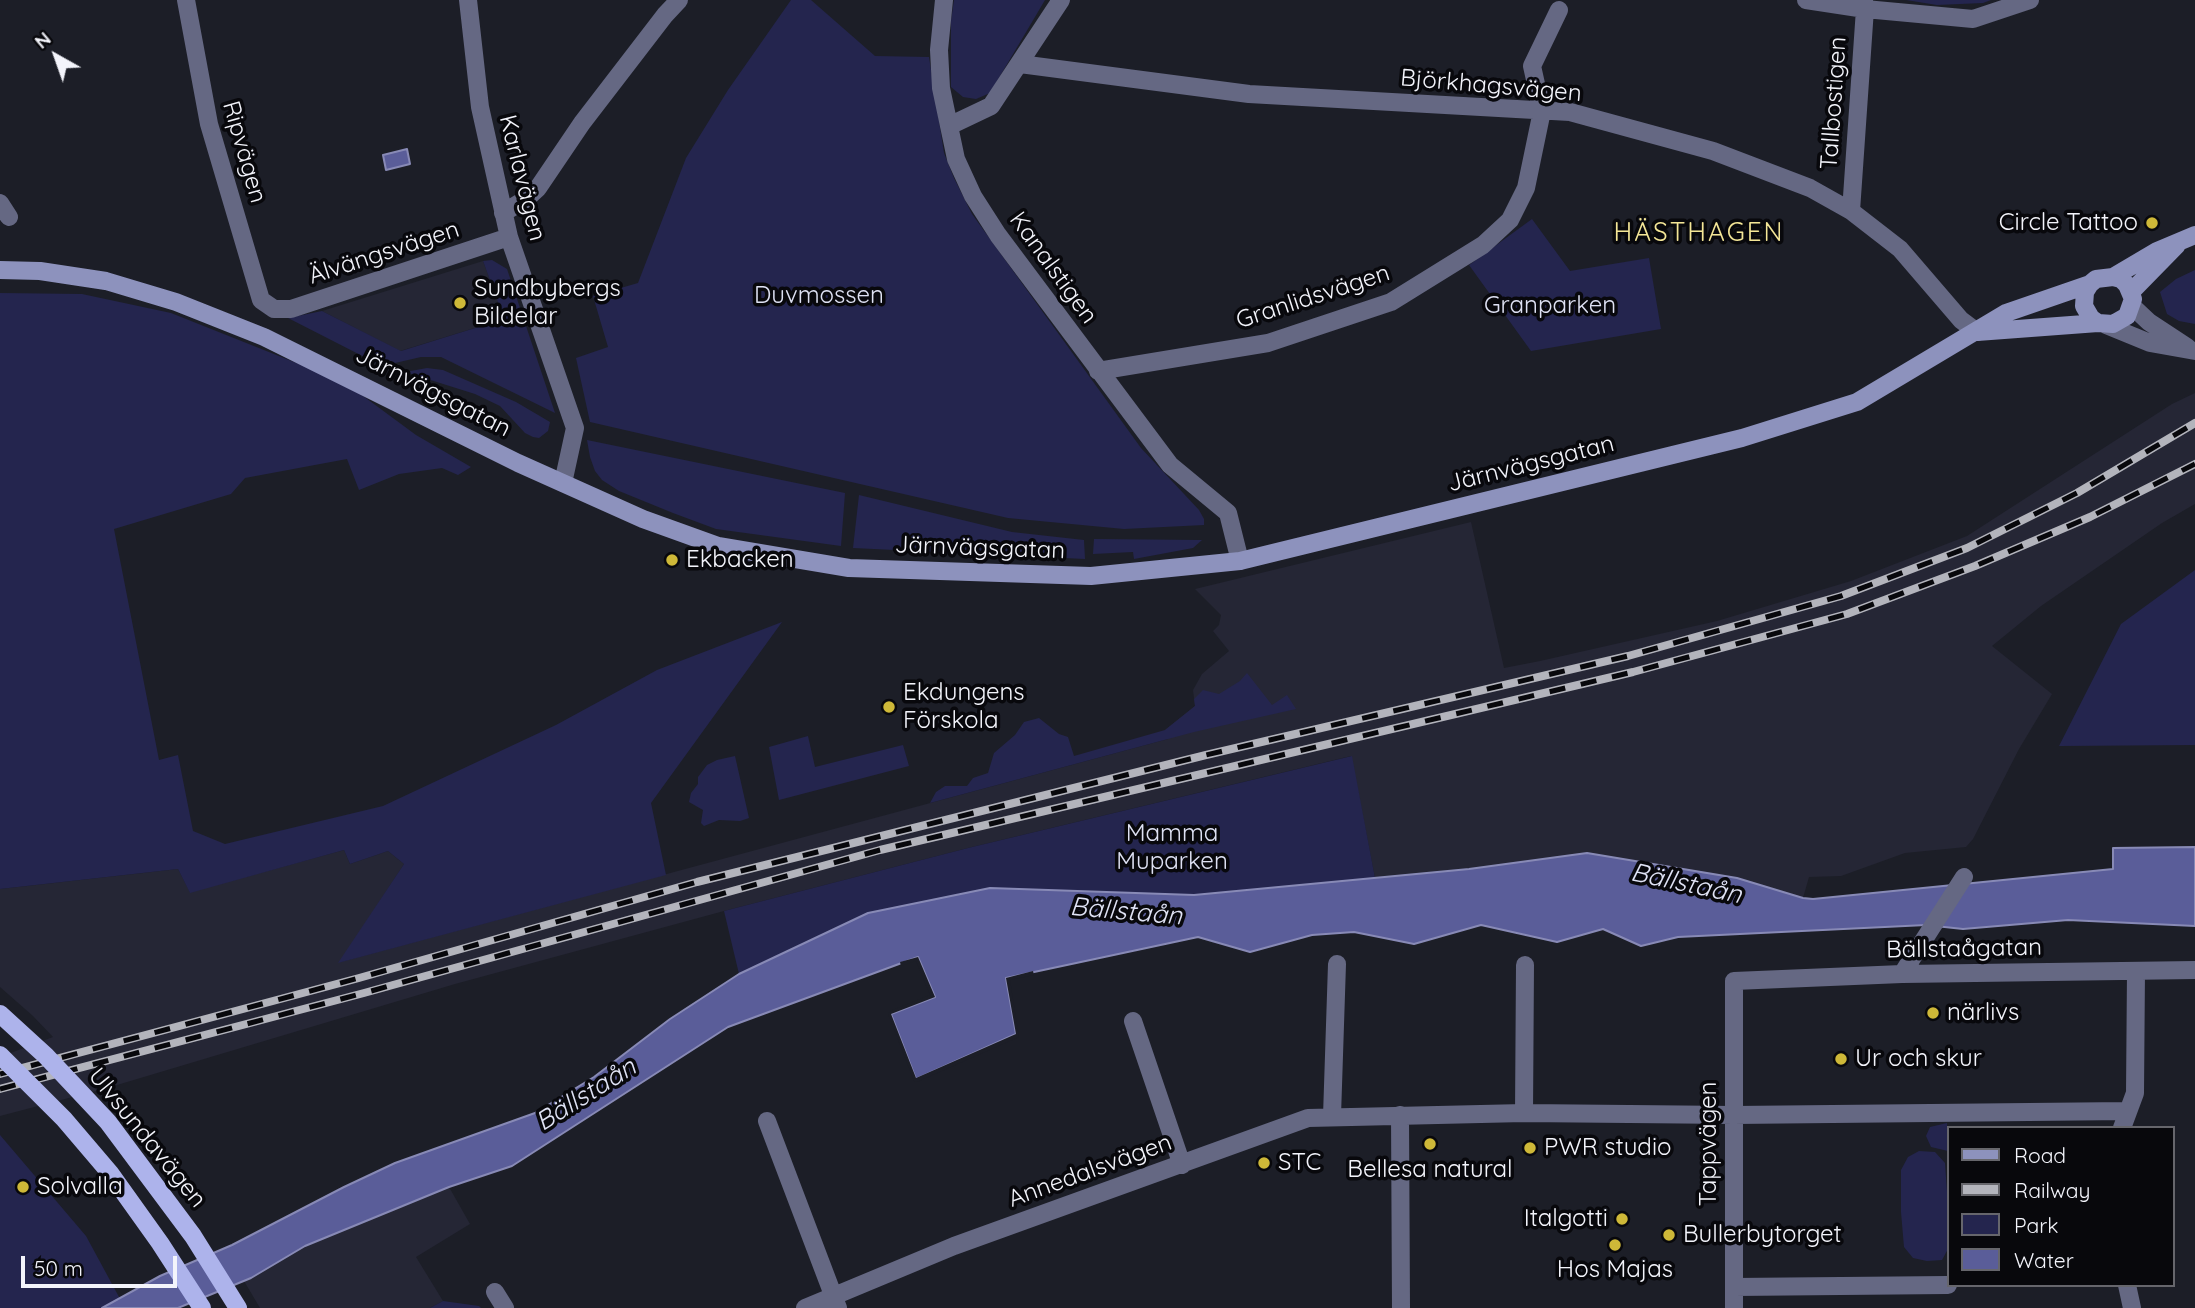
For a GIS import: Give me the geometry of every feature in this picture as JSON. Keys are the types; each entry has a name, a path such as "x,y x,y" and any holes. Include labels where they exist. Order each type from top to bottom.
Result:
{"main road":[{"name":"Ulvsundavägen","path":"0,1014 46,1056 108,1122 193,1236 238,1308"},
{"name":"Ulvsundavägen","path":"0,1055 64,1119 110,1173 202,1308"}],"street":[{"name":"Ripvägen","path":"186,0 209,124 261,300 274,309"},
{"name":"Karlavägen","path":"468,0 480,107 503,214 575,428 563,483"},
{"path":"503,214 538,188 582,123 679,0"},
{"name":"Kanalstigen","path":"944,0 939,50 941,88 956,159 973,196 998,235 1170,465 1228,513 1240,561"},
{"path":"949,125 990,106 1061,0"},
{"path":"1806,0 1865,4 1973,19 2030,0"},
{"name":"Tallbostigen","path":"1851,211 1865,4"},
{"name":"Granlidsvägen","path":"1098,371 1268,343 1391,302 1483,245 1510,220 1526,188 1542,111 1532,66 1559,10"},
{"name":"Björkhagsvägen","path":"1020,64 1249,94 1570,112 1713,151 1810,188 1851,211 1900,249 1961,320 1977,332"},
{"name":"Järnvägsgatan","path":"0,270 40,271 106,281 176,302 264,337 327,366 563,483 643,519 718,546 849,568 1091,576 1240,561 1742,438 1857,402 2006,313 2090,284 2104,276 2113,276 2157,251 2195,235"},
{"name":"Älvängsvägen","path":"274,309 292,309 509,237"},
{"name":"Järnvägsgatan","path":"1977,332 2120,321 2127,316 2131,299 2178,244"},
{"path":"2113,276 2121,279 2131,299 2149,322 2194,351"},
{"path":"2090,284 2085,292 2084,306 2091,318 2150,343 2194,351"},
{"path":"1902,974 1964,877"},
{"path":"1332,1116 1337,964"},
{"path":"1524,1113 1525,965"},
{"path":"2125,1119 2135,1093 2136,971"},
{"name":"Bällstaågatan","path":"1734,981 1902,974 2195,971"},
{"name":"Tappvägen","path":"1734,981 1734,1308"},
{"path":"1133,1021 1182,1165"},
{"name":"Annedalsvägen","path":"805,1308 836,1302 954,1246 1308,1118 1524,1113 2125,1119"},
{"path":"1400,1115 1401,1308"},
{"path":"767,1121 836,1302"},
{"path":"1734,1287 1946,1285"},
{"path":"2127,1287 2132,1308"},
{"path":"495,1292 505,1308"}],"shaded area":[{"path":"483,261 504,319 400,351 322,311"},
{"path":"2195,393 2195,504 2162,523 2041,606 1992,646 2052,694 2019,749 1973,839 1966,847 1905,853 1841,876 1809,877 1803,898 1770,889 1469,869 1375,878 1351,756 968,848 724,911 455,984 107,1088 0,1116 0,1057 53,1037 0,987 0,889 178,869 190,892 344,850 350,864 388,851 404,864 340,962 1168,739 1165,730 1195,706 1193,690 1202,674 1229,651 1213,631 1219,625 1221,615 1195,589 1471,522 1504,668 1540,661 1717,621 1851,581 1967,536 2172,404"},
{"path":"449,1187 470,1224 416,1257 443,1301 430,1308 260,1308 244,1281 305,1246"}],"green space":[{"name":"Duvmossen","path":"791,0 811,0 875,56 929,57 944,153 972,214 1141,448 1199,510 1204,525 1124,529 1008,518 590,422 576,358 608,347 593,296 638,283 686,158 728,90"},
{"path":"954,0 1045,0 990,93 976,99 963,97 951,87 951,21"},
{"path":"1906,0 1991,0 1983,3 1937,5"},
{"name":"Granparken","path":"1532,219 1570,271 1649,258 1661,329 1531,351 1469,265"},
{"path":"492,260 507,269 555,413 441,357 421,357 382,366 288,318 322,311 401,351 504,319 483,261"},
{"path":"2195,270 2195,324 2179,321 2167,314 2160,292 2176,279"},
{"path":"0,293 82,294 171,313 304,366 359,393 416,435 471,467 458,475 442,468 399,474 359,490 347,459 245,478 231,494 114,529 159,760 178,755 193,831 225,844 383,806 556,725 657,670 782,622 651,803 666,875 338,963 404,864 388,851 350,864 344,850 190,893 178,869 0,889"},
{"path":"427,368 443,370 516,402 550,422 548,431 539,438 533,437 525,433 500,406 475,394 405,372"},
{"path":"587,440 845,493 841,546 716,529 619,491 602,480 595,471"},
{"path":"859,495 1012,532 1084,540 1085,559 853,548"},
{"path":"1094,539 1202,540 1193,548 1134,559 1133,552 1093,554"},
{"path":"2195,570 2195,745 2059,746 2121,624"},
{"path":"1247,673 1272,705 1287,695 1296,709 1194,732 930,803 936,792 945,786 967,786 973,778 988,773 994,753 1015,735 1024,722 1039,718 1059,734 1068,737 1074,756 1165,730 1195,706 1194,699 1203,690 1219,694 1240,681"},
{"path":"808,736 815,767 903,745 909,766 779,800 769,747"},
{"path":"735,756 749,818 740,821 719,820 704,826 701,823 703,810 689,802 691,793 698,784 698,777 707,765"},
{"name":"Mamma Muparken","path":"1352,756 1375,878 1194,895 868,913 739,974 724,911 968,848"},
{"path":"1947,1123 1946,1151 1931,1147 1926,1136 1930,1127"},
{"name":"Solvalla","path":"0,1135 86,1236 125,1308 0,1308"},
{"path":"1919,1151 1935,1152 1945,1163 1946,1253 1942,1260 1913,1258 1904,1247 1901,1170 1908,1157"},
{"path":"443,1301 479,1306 481,1308 430,1308"}],"water":[{"path":"407,149 410,164 386,170 383,155"},
{"name":"Bällstaån","path":"2195,847 2195,926 2068,920 1963,929 1926,925 1678,937 1641,946 1603,929 1557,942 1481,925 1414,944 1354,932 1312,935 1250,952 1198,937 1006,978 1016,1034 916,1079 891,1014 935,997 918,957 728,1027 512,1166 449,1187 305,1246 251,1278 178,1308 102,1308 160,1276 232,1245 395,1163 535,1113 594,1077 670,1019 739,974 868,913 990,888 1194,895 1469,869 1587,853 1737,878 1813,899 2113,869 2113,848"}],"pier":[{"path":"918,957 935,997 891,1014 916,1078 1016,1034 1006,978 1033,971 1034,975 1010,980 1019,1037 914,1081 888,1014 930,995 916,961 901,966 900,962"}],"railway":[{"path":"0,1074 359,978 697,882 1206,755 1628,656 1841,596 1967,548 2077,493 2195,423"},
{"path":"0,1089 364,993 880,850 1633,672 1847,614 1975,566 2090,517 2195,464"}],"place":[{"name":"Circle Tattoo","path":"2152,223"},
{"name":"Sundbybergs Bildelar","path":"460,303"},
{"name":"Ekbacken","path":"672,560"},
{"name":"Ekdungens Förskola","path":"889,707"},
{"name":"närlivs","path":"1933,1013"},
{"name":"Ur och skur","path":"1841,1059"},
{"name":"Bellesa natural","path":"1430,1144"},
{"name":"PWR studio","path":"1530,1148"},
{"name":"STC","path":"1264,1163"},
{"name":"Solvalla","path":"23,1187"},
{"name":"Italgotti","path":"1622,1219"},
{"name":"Bullerbytorget","path":"1669,1235"},
{"name":"Hos Majas","path":"1615,1245"}],"district":[{"name":"HÄSTHAGEN","path":"1699,233"}]}
